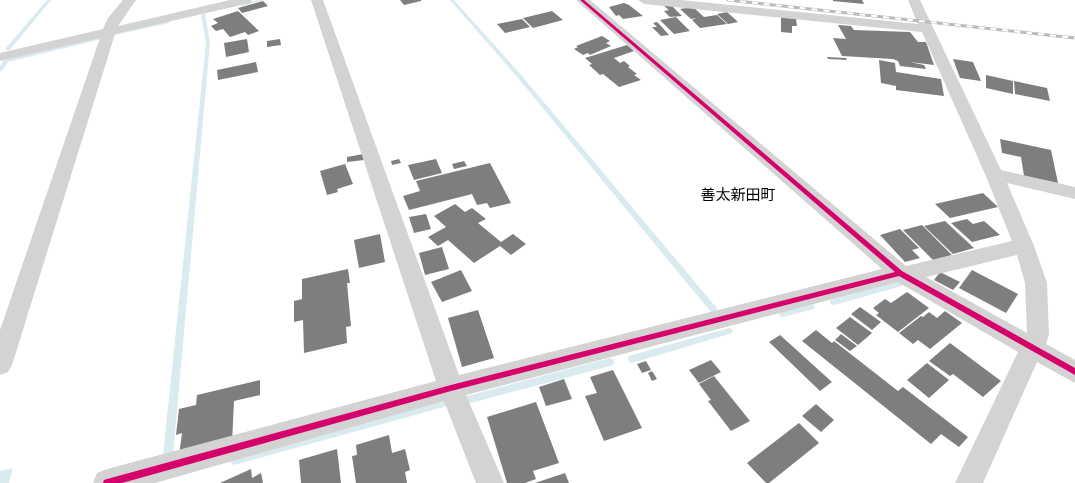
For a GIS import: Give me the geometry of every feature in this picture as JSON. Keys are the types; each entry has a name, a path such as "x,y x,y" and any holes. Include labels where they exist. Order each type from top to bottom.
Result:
{"street":[{"path":"0,365 109,31 113,21 130,0"},
{"path":"0,57 246,0"},
{"path":"317,0 451,388 490,483"},
{"path":"582,0 902,274 1075,372"},
{"path":"644,0 928,29"},
{"path":"914,0 994,174 1024,246 1036,283 1038,335 969,483"},
{"path":"994,174 1075,193"},
{"path":"107,483 451,388 902,274 1024,246"}],"shaded area":[{"path":"13,468 9,483 0,483 0,471"}],"building":[{"path":"400,0 421,0 421,1 404,5"},
{"path":"862,0 864,4 833,1"},
{"path":"263,1 268,6 242,13 238,8"},
{"path":"624,3 643,16 623,19 619,15 616,16 609,7"},
{"path":"671,5 682,16 670,17 664,11 669,10 664,6"},
{"path":"693,7 704,17 717,15 727,24 700,28 692,20 696,18 691,19 680,9"},
{"path":"238,11 259,31 248,35 245,32 230,37 223,29 216,31 211,26 218,23 213,19"},
{"path":"552,11 563,20 533,28 523,18"},
{"path":"727,12 738,22 728,24 717,14"},
{"path":"676,17 690,31 674,34 660,20"},
{"path":"781,17 796,19 797,26 792,26 792,33 781,32"},
{"path":"522,19 530,27 505,33 497,24"},
{"path":"657,22 669,35 661,36 652,27 657,27 653,23"},
{"path":"838,25 851,26 854,30 910,32 918,42 926,42 934,65 910,62 924,65 926,69 900,66 898,61 893,59 842,56 833,38 846,39"},
{"path":"602,36 610,41 606,43 611,46 590,55 588,53 583,55 574,49 578,47 576,46"},
{"path":"247,39 249,52 226,57 224,43"},
{"path":"280,39 281,45 267,47 267,41"},
{"path":"627,45 634,51 614,58 620,63 624,61 630,66 628,67 637,74 634,75 641,80 619,87 603,74 600,75 589,65 592,64 585,58"},
{"path":"827,57 846,58 847,60 828,59"},
{"path":"953,59 973,62 981,81 960,78"},
{"path":"879,60 895,63 896,72 941,79 944,96 896,90 896,86 881,83"},
{"path":"256,62 258,72 218,80 217,70"},
{"path":"986,75 1013,81 1013,94 986,88"},
{"path":"1014,81 1047,88 1050,101 1015,94"},
{"path":"1000,139 1051,150 1058,183 1024,176 1021,157 1002,153"},
{"path":"363,154 364,160 347,162 347,157"},
{"path":"399,159 401,163 392,165 391,161"},
{"path":"436,159 442,173 414,180 408,165"},
{"path":"464,161 467,166 454,169 452,164"},
{"path":"490,163 511,203 490,208 487,203 477,205 472,194 409,210 403,196 420,191 416,181"},
{"path":"345,164 353,184 337,189 338,192 327,195 320,171"},
{"path":"983,193 998,207 950,218 935,204"},
{"path":"455,204 465,212 472,208 486,219 478,223 501,242 513,234 526,244 511,255 500,246 474,263 448,240 438,246 428,237 446,227 434,216"},
{"path":"426,214 431,229 414,233 409,217"},
{"path":"967,219 973,224 984,221 1000,235 972,242 951,223"},
{"path":"945,221 974,248 953,254 924,226"},
{"path":"922,225 952,255 933,260 903,230"},
{"path":"900,229 919,248 912,250 920,258 905,262 880,235"},
{"path":"380,234 385,262 359,268 354,240"},
{"path":"442,247 449,269 425,275 419,253"},
{"path":"348,269 350,283 347,283 351,326 346,327 347,343 304,353 303,320 294,322 294,301 302,299 302,279"},
{"path":"461,270 472,291 442,302 431,282"},
{"path":"972,270 1018,294 1006,313 959,288"},
{"path":"940,272 960,282 953,290 934,280"},
{"path":"907,292 929,308 898,332 876,315 879,313 873,308 885,299 891,303"},
{"path":"860,307 881,322 872,330 851,314"},
{"path":"478,310 494,358 462,367 448,318"},
{"path":"945,311 962,323 930,349 918,340 913,344 899,333 921,316 923,317 929,312 937,318"},
{"path":"850,317 872,333 858,345 836,328"},
{"path":"816,330 832,343 834,341 898,391 903,387 968,437 959,447 941,434 931,444 802,341"},
{"path":"841,334 857,346 850,351 835,340"},
{"path":"780,335 832,382 820,391 769,342"},
{"path":"950,343 1001,381 983,397 953,374 950,376 929,361"},
{"path":"711,360 721,372 699,383 689,370"},
{"path":"646,361 651,370 642,373 637,364"},
{"path":"927,363 949,380 929,398 907,380"},
{"path":"613,370 642,428 604,441 585,396 597,393 590,377"},
{"path":"652,371 657,379 652,381 648,373"},
{"path":"714,376 750,421 731,431 708,401 711,400 699,384"},
{"path":"564,379 572,399 546,406 539,387"},
{"path":"260,380 260,395 234,401 232,443 179,456 182,433 176,435 179,409 196,405 197,395"},
{"path":"536,402 559,463 533,471 536,479 525,483 507,483 487,417"},
{"path":"816,404 834,420 821,432 802,416"},
{"path":"799,423 819,443 769,483 766,483 747,463"},
{"path":"389,435 392,453 405,449 410,470 405,472 407,483 356,483 352,456 357,455 356,445"},
{"path":"337,449 341,483 301,483 299,460"},
{"path":"251,469 252,478 261,473 263,483 220,483"},
{"path":"565,473 569,483 535,483"}],"waterway":[{"path":"8,49 49,0"},
{"path":"242,5 262,0"},
{"path":"452,0 520,77 713,309"},
{"path":"168,455 208,43 203,14"},
{"path":"115,34 167,22"},
{"path":"0,70 6,61 100,38"},
{"path":"834,302 899,284"},
{"path":"783,314 811,307"},
{"path":"632,359 729,331"},
{"path":"467,400 610,362"},
{"path":"234,460 444,403"}],"railway":[{"path":"728,0 1075,38"}],"cycle path":[{"path":"582,0 900,273 1075,372"},
{"path":"107,483 451,388 900,273"}],"district":[{"name":"善太新田町","path":"738,197"}]}
